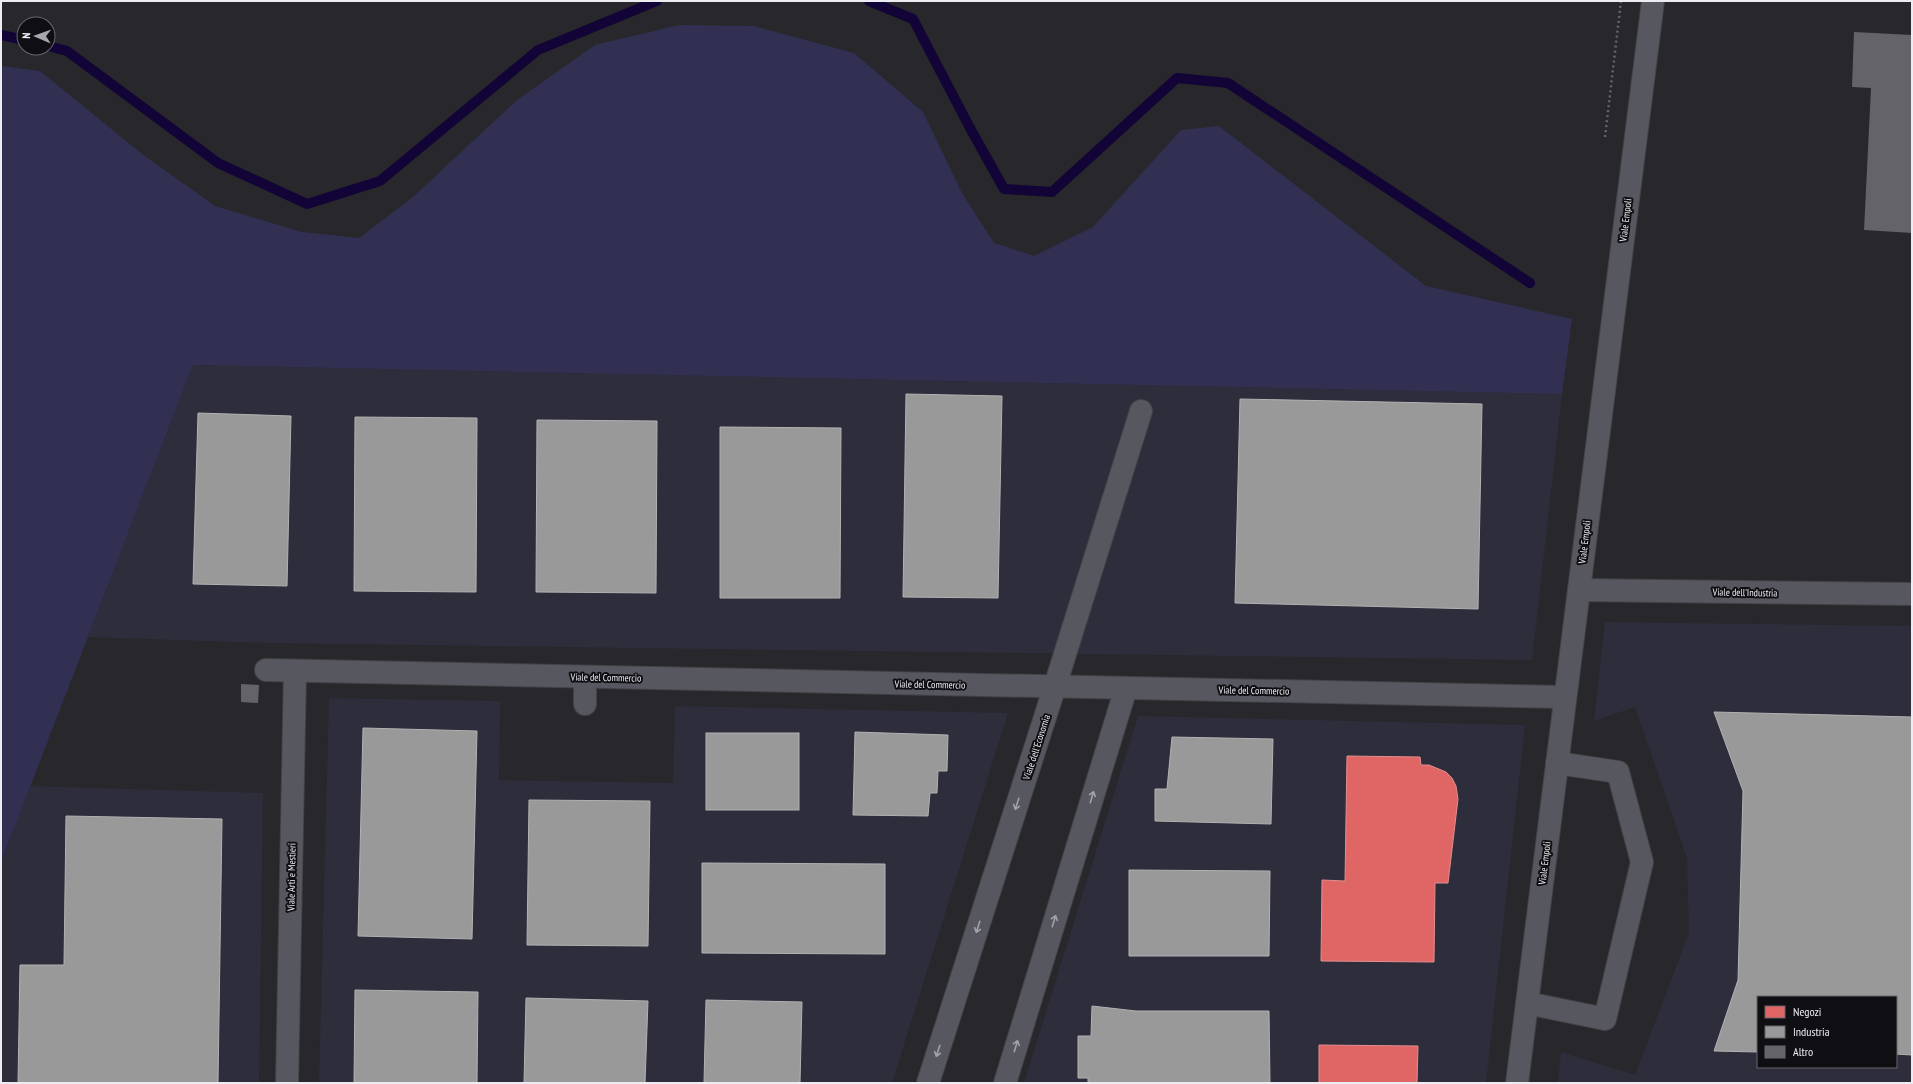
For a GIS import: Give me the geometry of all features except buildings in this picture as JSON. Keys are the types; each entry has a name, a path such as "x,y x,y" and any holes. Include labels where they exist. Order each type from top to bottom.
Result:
{"street":[{"name":"Viale Empoli","path":"1517,1083 1653,1"},
{"name":"Viale dell'Economia","path":"928,1083 1141,411"},
{"name":"Viale dell'Industria","path":"1578,590 1912,594"},
{"name":"Viale del Commercio","path":"266,670 1565,697"},
{"name":"Viale Arti e Mestieri","path":"287,1083 295,671"},
{"path":"585,677 585,704"},
{"path":"1005,1083 1126,688"},
{"path":"1527,1003 1605,1019 1642,862 1618,772 1557,763"}],"shaded area":[{"path":"679,25 754,26 854,53 923,112 962,193 994,243 1034,256 1093,227 1181,130 1219,126 1426,286 1572,319 1562,394 193,365 1,862 1,66 40,71 142,154 215,206 302,232 359,238 413,197 517,100 595,45"},
{"path":"193,365 1562,394 1532,660 266,643 88,637"},
{"path":"1605,622 1912,626 1912,1083 1558,1083 1561,1052 1635,1075 1689,933 1687,858 1635,707 1594,721"},
{"path":"329,698 500,701 499,780 673,783 675,706 1008,713 892,1083 319,1083"},
{"path":"1138,716 1525,725 1486,1083 1024,1083"},
{"path":"30,786 263,793 259,1083 1,1083 1,862"}],"waterway":[{"path":"56,48 67,51 218,163 307,204 380,181 538,50 657,1"},
{"path":"869,1 913,19 1004,189 1052,192 1177,78 1228,83 1530,283"},
{"path":"1,35 16,38"}]}
